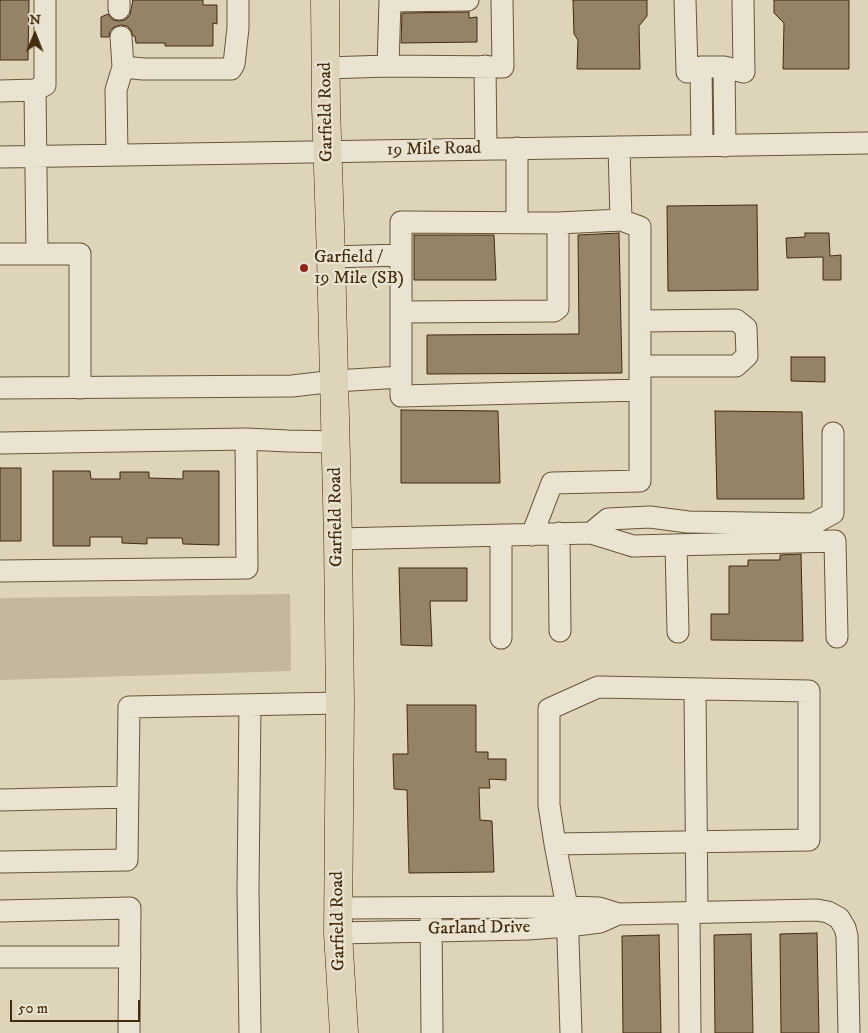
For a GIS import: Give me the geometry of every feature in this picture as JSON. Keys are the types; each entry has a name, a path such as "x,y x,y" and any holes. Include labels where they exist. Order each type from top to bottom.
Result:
{"main road":[{"name":"Garfield Road","path":"325,0 338,539 340,703 338,920 344,1033"}],"street":[{"path":"0,91 35,90 45,85 45,0"},
{"path":"123,67 143,69 231,69 234,64 238,28 238,0"},
{"path":"388,66 390,1 468,0"},
{"path":"326,68 388,66 503,67 502,0"},
{"path":"685,0 686,72 701,67 724,67 744,72 743,0"},
{"path":"117,154 116,90 123,67 121,37"},
{"path":"486,66 486,148"},
{"path":"701,67 702,146"},
{"path":"724,67 725,146"},
{"path":"35,90 36,254"},
{"name":"19 Mile Road","path":"0,157 868,143"},
{"path":"619,147 621,220"},
{"path":"517,148 518,222"},
{"path":"532,535 552,483 640,481 640,390 640,366 640,320 640,227 621,220 401,222 401,396 640,390"},
{"path":"401,312 554,311 558,308 558,222"},
{"path":"0,254 80,254 80,388"},
{"path":"332,257 401,255"},
{"path":"640,320 736,320 746,328 747,356 736,366 640,366"},
{"path":"0,388 292,386 401,377"},
{"path":"591,533 608,519 650,517 688,522 813,524 833,514 833,433"},
{"path":"0,443 246,439 288,442 336,442"},
{"path":"0,571 247,568 246,439"},
{"path":"560,533 560,631"},
{"path":"338,539 591,533 633,546 835,541 837,637"},
{"path":"501,535 501,638"},
{"path":"676,545 678,632"},
{"path":"555,844 809,840 809,691 598,687 549,709 549,805 555,844 568,916 571,1033"},
{"path":"690,1033 696,842 695,689"},
{"path":"0,862 127,860 129,708 340,703"},
{"path":"250,705 248,890 250,1033"},
{"path":"0,800 128,797"},
{"path":"0,911 130,908 129,1033"},
{"path":"431,908 432,1033"},
{"name":"Garland Drive","path":"338,920 431,908 568,916"},
{"name":"Garland Drive","path":"338,920 431,930 528,929 599,908 618,914 818,910 828,912 839,918 846,928 849,1033"},
{"path":"0,957 130,957"}],"shaded area":[{"path":"290,594 291,671 0,680 0,598"}],"building":[{"path":"0,0 29,0 28,60 0,60"},
{"path":"133,0 203,0 203,5 217,5 217,24 213,23 213,46 165,46 165,43 136,43 135,36 133,36 131,30 127,26 121,25 114,27 110,31 109,37 101,37 101,17 108,14 113,20 125,20 130,15"},
{"path":"573,0 647,0 647,16 639,26 640,69 577,69 578,40 574,34"},
{"path":"774,0 849,0 849,69 783,69 784,23 774,13"},
{"path":"469,12 469,18 477,17 477,42 401,43 402,13"},
{"path":"757,205 758,290 668,291 667,206"},
{"path":"619,233 622,373 427,374 427,335 579,334 578,235"},
{"path":"805,233 829,233 830,256 841,255 841,280 823,280 823,257 787,258 786,238 805,237"},
{"path":"414,235 494,235 496,280 414,280"},
{"path":"791,357 825,357 825,382 791,381"},
{"path":"401,410 498,411 500,483 401,483"},
{"path":"715,411 802,412 804,499 717,499"},
{"path":"0,468 21,468 21,541 0,541"},
{"path":"53,471 90,471 91,479 120,479 120,472 149,472 149,478 183,479 183,471 219,471 219,545 183,544 182,538 147,538 147,544 122,543 122,537 90,537 90,546 53,546"},
{"path":"801,554 803,641 711,640 711,614 729,614 729,566 748,566 748,560 780,560 780,555"},
{"path":"399,568 467,568 467,601 430,601 432,646 401,645"},
{"path":"407,705 476,705 476,752 488,752 488,759 506,759 506,780 489,779 490,788 479,788 480,820 492,821 494,872 409,873 407,790 394,789 393,754 408,754"},
{"path":"817,933 819,1033 781,1033 780,934"},
{"path":"751,934 753,1033 715,1033 714,935"},
{"path":"659,935 661,1033 623,1033 622,936"}],"place":[{"name":"Garfield / 19 Mile (SB)","path":"304,268"}]}
